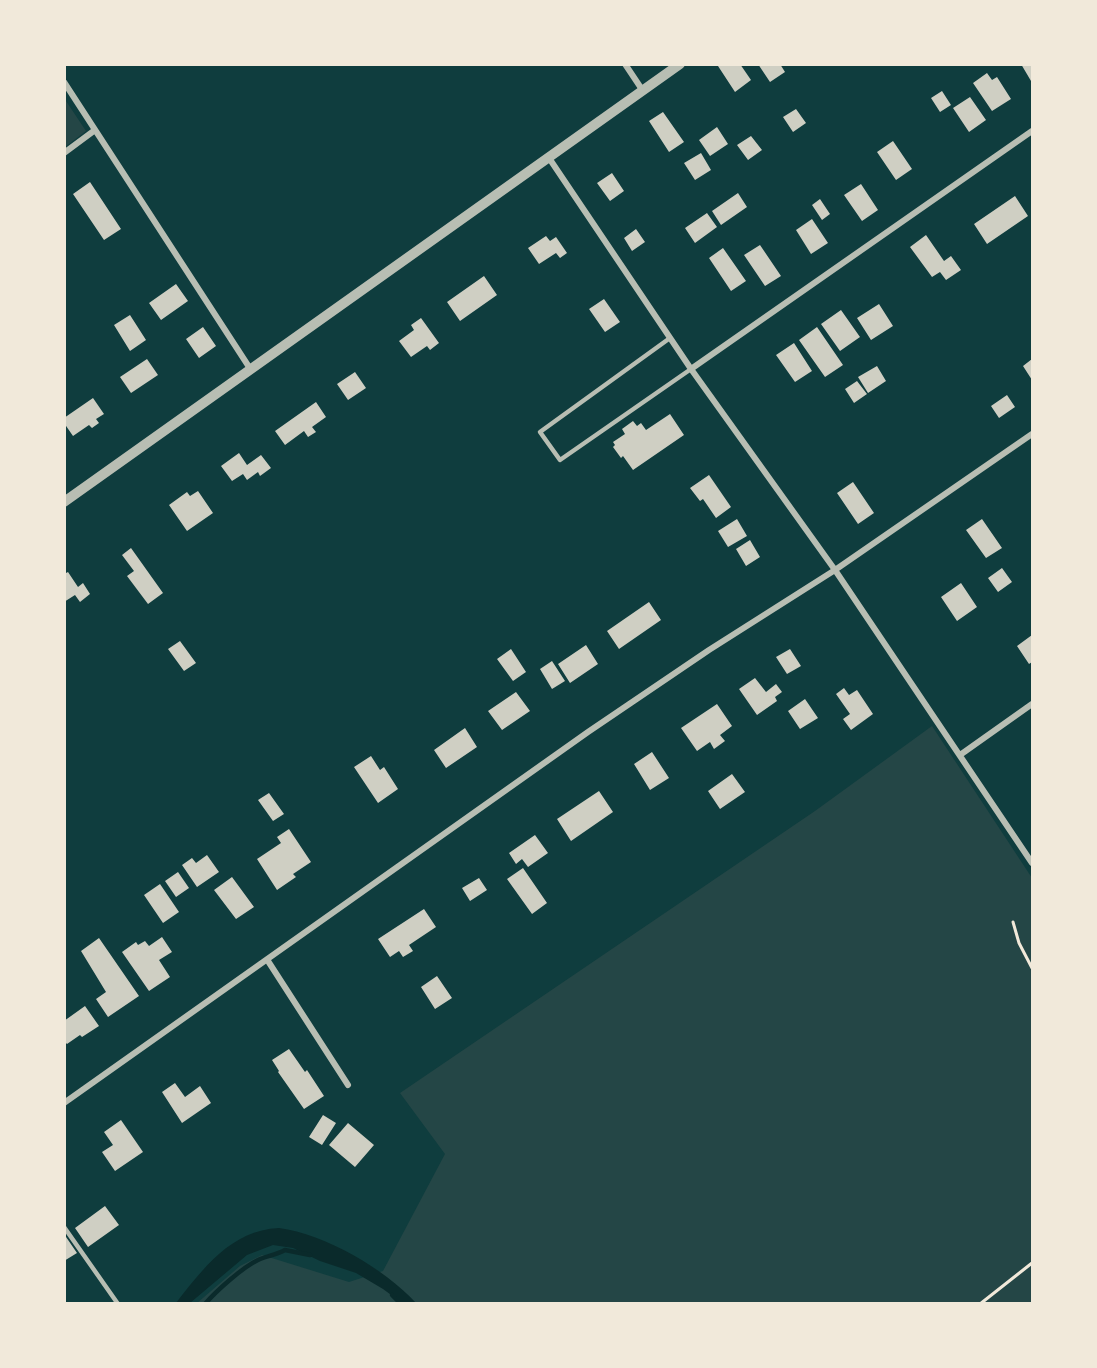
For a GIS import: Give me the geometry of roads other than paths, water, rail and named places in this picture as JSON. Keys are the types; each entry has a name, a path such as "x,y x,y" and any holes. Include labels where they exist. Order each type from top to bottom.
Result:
{"street":[{"path":"625,64 643,91"},
{"path":"64,502 680,64"},
{"path":"64,82 251,370"},
{"path":"64,153 95,130"},
{"path":"691,369 1032,131"},
{"path":"549,158 691,369 835,570 1032,863"},
{"path":"64,1103 268,961 588,732 709,650 835,570 1032,434"},
{"path":"960,755 1032,704"},
{"path":"268,961 348,1085"}],"lane":[{"path":"670,338 540,432 560,460 691,369"},
{"path":"64,1227 118,1304"}],"waterway":[{"path":"205,1304 230,1280 258,1260 285,1250 310,1255"},
{"path":"392,1295 401,1304"}]}
